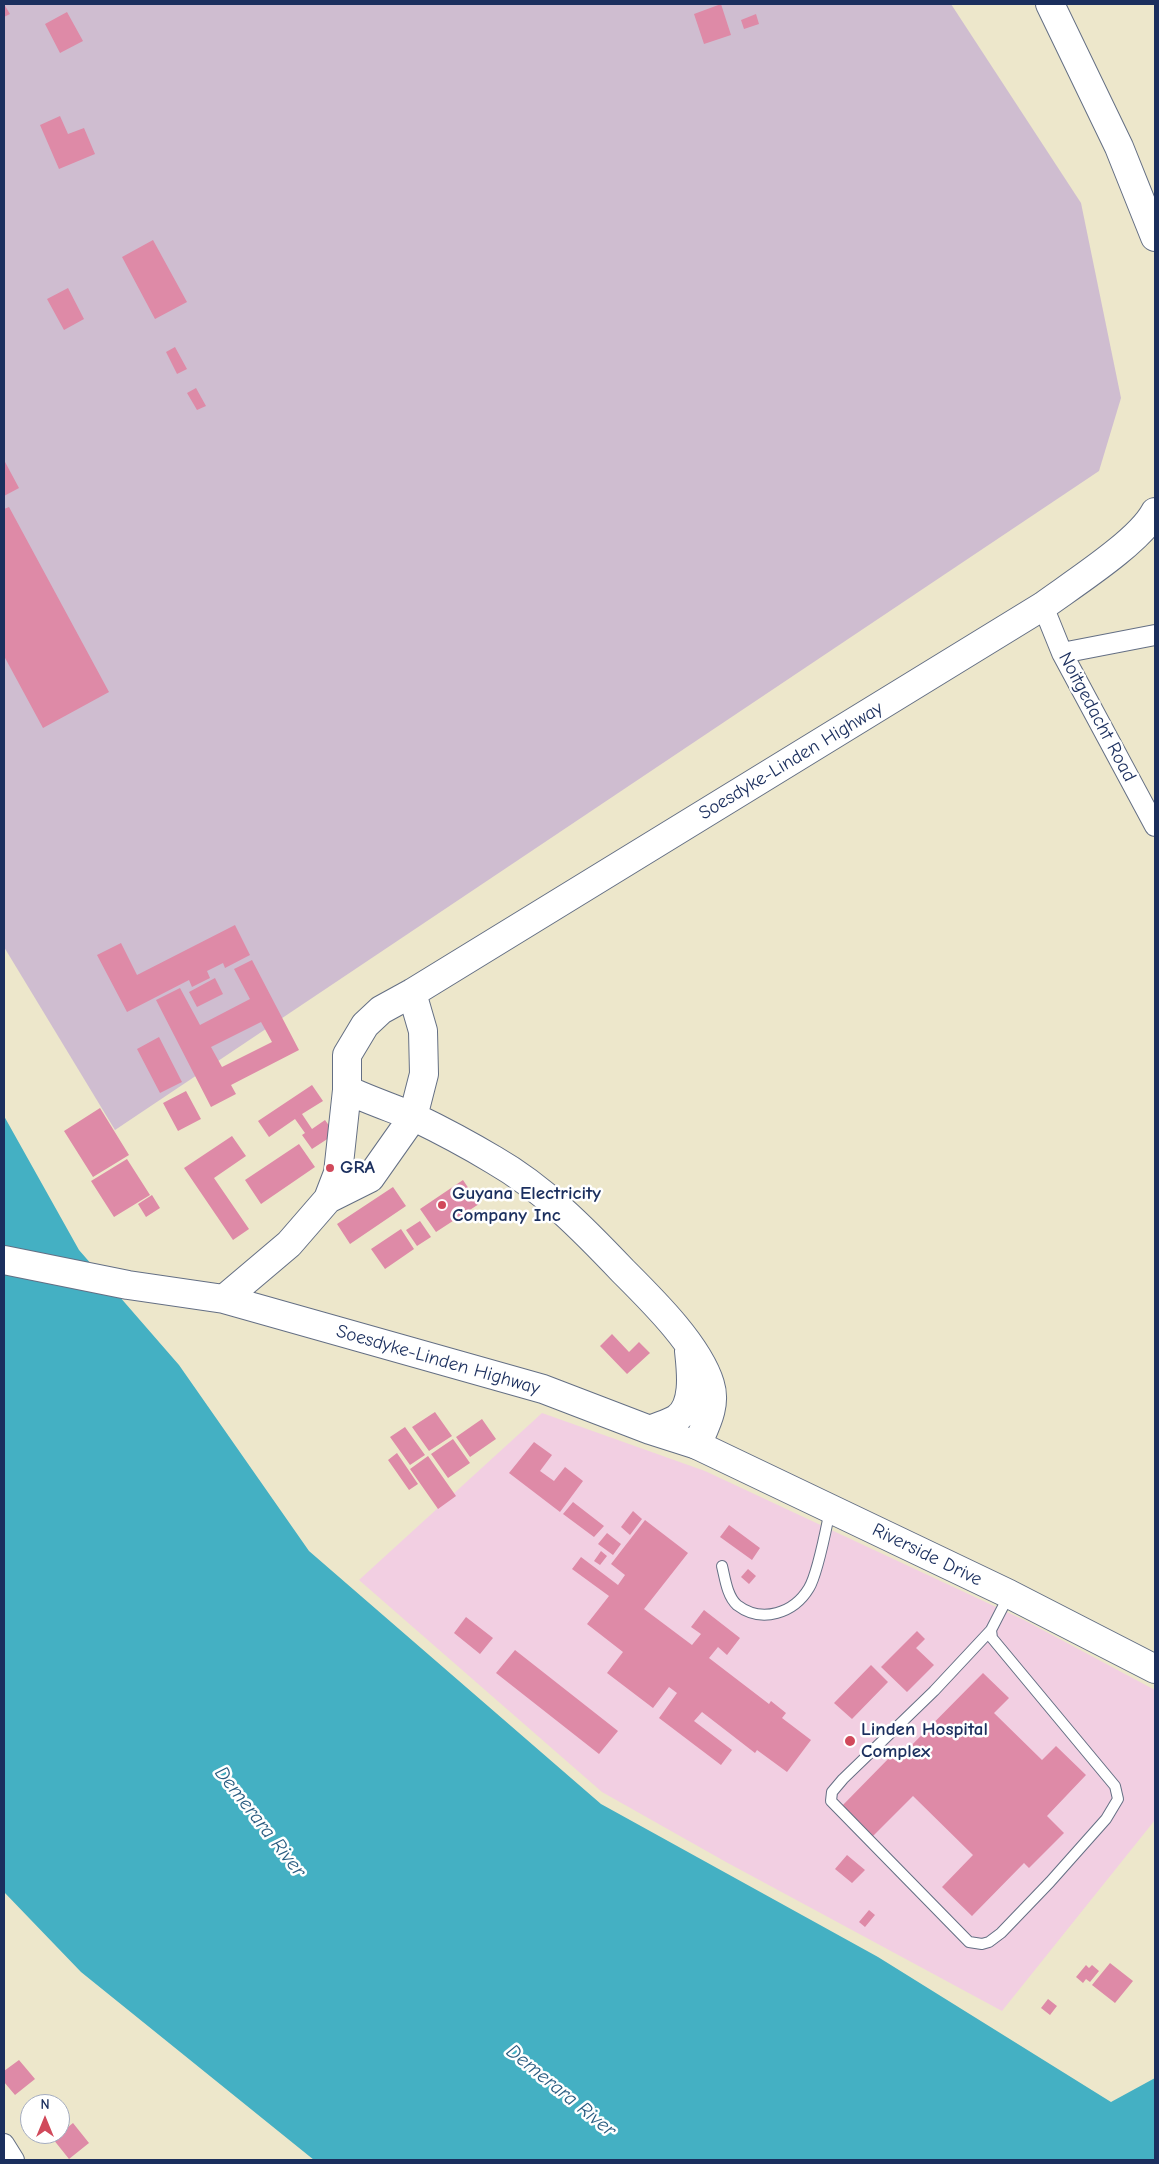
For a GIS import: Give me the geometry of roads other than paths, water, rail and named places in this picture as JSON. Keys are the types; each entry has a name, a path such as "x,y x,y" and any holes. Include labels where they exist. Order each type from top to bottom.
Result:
{"main road":[{"path":"1050,4 1119,147 1155,237"},
{"name":"Soesdyke-Linden Highway","path":"224,1299 289,1244 328,1199 338,1173 347,1090 347,1055 364,1025 381,1010 1044,606 1125,544 1150,521 1155,512"},
{"name":"Soesdyke-Linden Highway","path":"328,1199 370,1178 413,1117 424,1074 423,1031 412,992"},
{"path":"347,1090 413,1117 494,1160 527,1181 584,1231 655,1303 701,1362 711,1386 712,1411 697,1445"},
{"name":"Soesdyke-Linden Highway","path":"4,1260 128,1285 224,1299 543,1389 650,1430 697,1445"},
{"path":"650,1430 678,1418 686,1406 691,1375 689,1346"},
{"name":"Riverside Drive","path":"697,1445 1009,1594 1155,1669"}],"street":[{"name":"Noitgedacht Road","path":"1044,606 1062,653 1155,826"},
{"path":"1062,653 1155,635"},
{"path":"4,2144 14,2160"}],"lane":[{"path":"722,1566 728,1590 736,1604 756,1613 766,1614 775,1614 790,1608 799,1602 810,1586 831,1509"},
{"path":"991,1630 992,1638 1115,1786 1118,1799 1106,1819 1050,1882 1001,1933 989,1942 982,1944 969,1942 831,1801 832,1792 843,1779 934,1691 991,1630 1009,1594"}],"water":[{"name":"Demerara River","path":"4,1116 79,1250 179,1365 309,1551 601,1804 878,1957 1111,2102 1155,2078 1155,2160 314,2160 81,1972 4,1892"}],"place":[{"name":"GRA","path":"330,1168"},
{"name":"Guyana Electricity Company Inc","path":"442,1205"},
{"name":"Linden Hospital Complex","path":"850,1741"}]}
